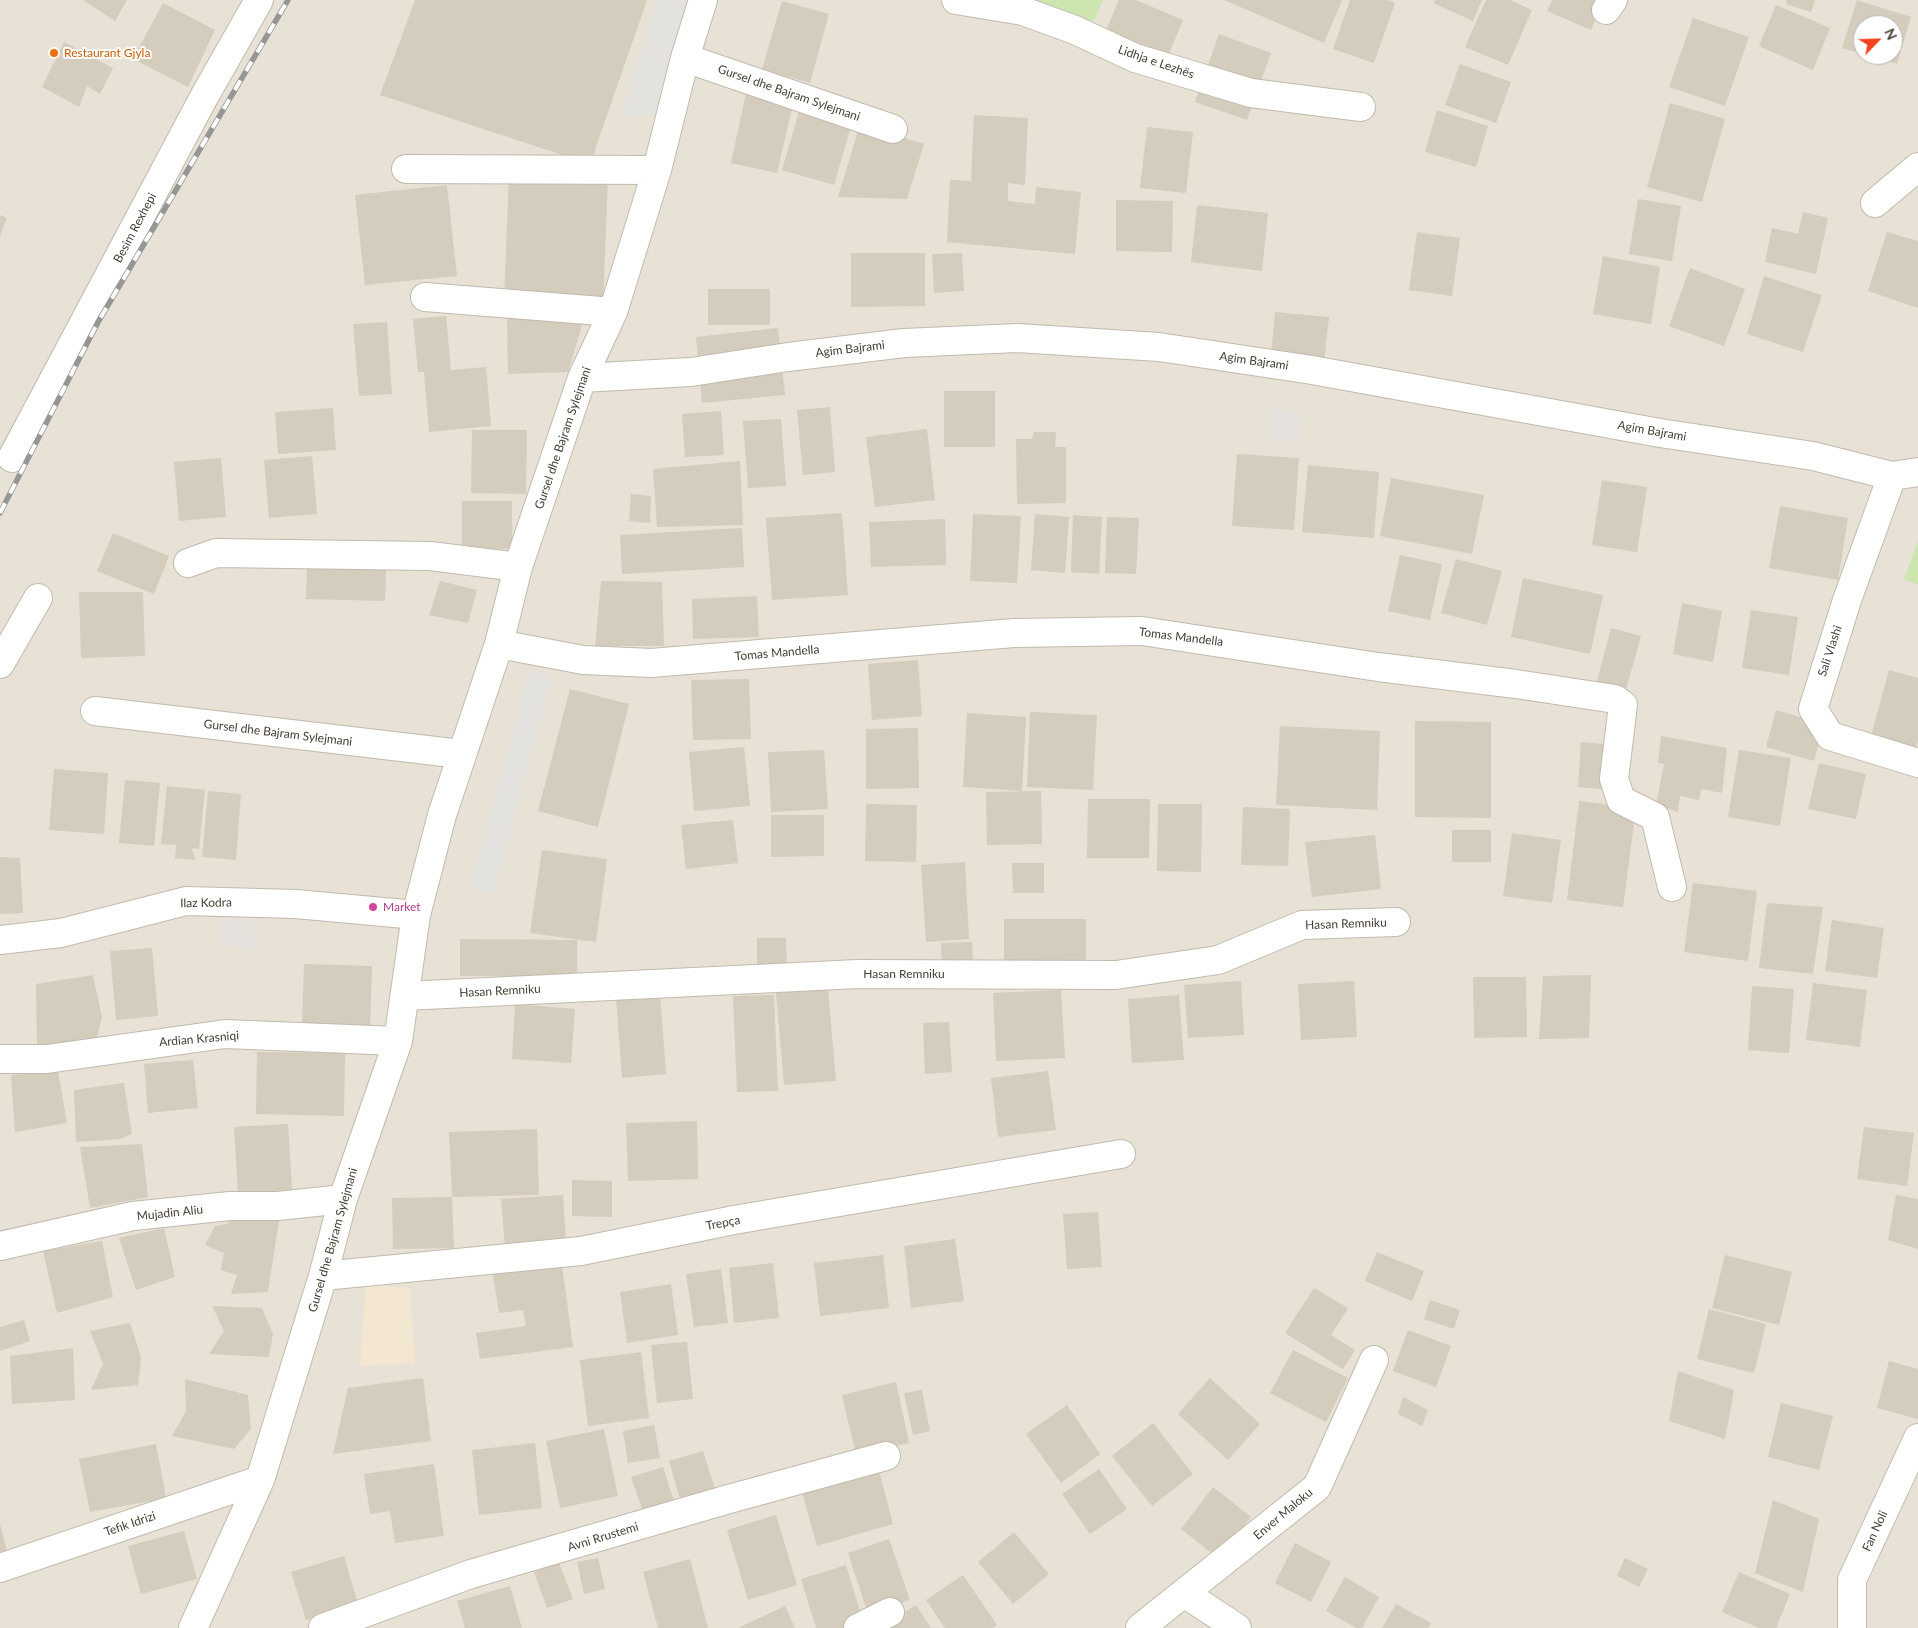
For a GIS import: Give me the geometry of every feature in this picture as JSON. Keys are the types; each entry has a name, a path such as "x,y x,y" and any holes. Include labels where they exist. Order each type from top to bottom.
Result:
{"street":[{"name":"Besim Rexhepi","path":"12,458 200,106 260,0"},
{"name":"Gursel dhe Bajram Sylejmani","path":"193,1628 260,1480 323,1276 342,1200 398,1041 416,915 442,815 461,754 500,644 518,567 582,378 613,312 657,170 685,58 703,0"},
{"name":"Lidhja e Lezhës","path":"956,0 1022,11 1075,30 1135,58 1251,93 1361,107"},
{"name":"Gursel dhe Bajram Sylejmani","path":"685,58 893,129"},
{"path":"1875,203 1918,167"},
{"path":"406,169 657,170"},
{"path":"425,297 613,312"},
{"name":"Agim Bajrami","path":"582,378 691,372 788,357 914,342 1017,338 1159,347 1312,370 1660,433 1813,456 1892,476 1918,472"},
{"name":"Sali Vlashi","path":"1892,476 1846,600 1813,710 1830,736 1918,763"},
{"path":"188,563 216,553 235,553 430,556 518,567"},
{"path":"0,664 38,598"},
{"name":"Tomas Mandella","path":"500,644 583,660 651,663 1014,633 1142,631 1378,667 1615,699 1623,705 1614,779 1621,800 1655,817 1672,887"},
{"name":"Gursel dhe Bajram Sylejmani","path":"95,711 461,754"},
{"name":"Ilaz Kodra","path":"0,940 61,933 186,901 296,904 416,915"},
{"name":"Hasan Remniku","path":"405,996 858,974 1116,975 1218,960 1302,925 1396,922"},
{"name":"Ardian Krasniqi","path":"0,1059 46,1059 225,1034 398,1041"},
{"name":"Trepça","path":"323,1276 581,1252 734,1220 1121,1154"},
{"name":"Mujadin Aliu","path":"0,1246 133,1216 230,1206 278,1206 342,1200"},
{"name":"Enver Maloku","path":"1140,1628 1317,1487 1374,1360"},
{"name":"Fan Noli","path":"1852,1628 1852,1580 1918,1438"},
{"name":"Avni Rrustemi","path":"323,1628 471,1574 729,1499 886,1456"},
{"name":"Tefik Idrizi","path":"0,1568 260,1480"},
{"path":"1184,1593 1237,1628"},
{"path":"858,1628 890,1612"}],"shaded area":[{"path":"0,0 1918,0 1918,1628 0,1628"},
{"path":"657,0 689,0 659,112 620,118"},
{"path":"1271,408 1303,412 1300,444 1267,440"},
{"path":"529,672 552,675 494,892 470,889"},
{"path":"255,912 256,948 218,946 218,915"},
{"path":"366,1284 410,1288 415,1363 360,1366"}],"green space":[{"path":"1013,0 1103,0 1090,28"},
{"path":"1918,541 1918,585 1904,579"}],"building":[{"path":"83,0 127,0 115,21"},
{"path":"415,0 647,0 590,164 380,95"},
{"path":"1119,0 1136,0 1183,20 1166,61 1104,35"},
{"path":"1224,0 1342,0 1324,43"},
{"path":"1350,0 1387,0 1395,3 1374,63 1333,49"},
{"path":"1435,0 1482,0 1473,21 1433,3"},
{"path":"1486,0 1510,0 1532,10 1508,65 1465,47"},
{"path":"1552,0 1603,0 1591,30 1547,11"},
{"path":"1787,0 1815,0 1811,12 1786,4"},
{"path":"1857,0 1911,17 1903,44 1903,15 1853,15 1853,51 1842,48"},
{"path":"782,1 829,14 810,83 762,69"},
{"path":"163,3 215,30 188,87 133,59"},
{"path":"1776,5 1830,28 1813,70 1759,46"},
{"path":"1693,18 1749,37 1725,106 1669,87"},
{"path":"1219,34 1271,53 1247,120 1195,102"},
{"path":"64,42 113,68 100,94 87,86 79,107 42,87"},
{"path":"1460,64 1511,82 1496,123 1445,105"},
{"path":"746,93 793,104 777,173 731,163"},
{"path":"1670,103 1725,119 1702,202 1647,187"},
{"path":"800,108 852,123 834,185 782,170"},
{"path":"1437,110 1488,126 1476,167 1425,152"},
{"path":"974,115 1028,118 1025,185 1008,183 1008,201 1035,204 1036,187 1081,192 1075,254 947,242 950,180 971,181"},
{"path":"860,124 924,144 907,199 838,197"},
{"path":"1147,127 1193,132 1186,193 1140,188"},
{"path":"509,175 608,179 603,304 504,299"},
{"path":"447,185 457,276 365,285 355,195"},
{"path":"1638,199 1681,206 1672,261 1629,254"},
{"path":"1116,200 1173,201 1172,252 1116,251"},
{"path":"1197,205 1268,213 1262,271 1191,262"},
{"path":"1803,212 1828,218 1816,274 1765,262 1772,228 1798,234"},
{"path":"0,215 7,218 0,236"},
{"path":"1417,232 1460,238 1452,296 1409,290"},
{"path":"1887,232 1918,241 1918,308 1868,291"},
{"path":"851,253 925,253 925,306 851,307"},
{"path":"962,253 964,291 934,293 932,254"},
{"path":"1603,256 1660,267 1651,324 1593,314"},
{"path":"1690,268 1745,289 1724,346 1669,326"},
{"path":"1764,276 1822,295 1803,352 1747,334"},
{"path":"708,289 770,289 770,325 708,325"},
{"path":"1275,312 1329,317 1322,381 1269,375"},
{"path":"446,316 451,370 486,367 491,426 429,432 424,372 418,372 413,319"},
{"path":"585,316 568,372 508,374 507,318"},
{"path":"387,322 392,394 359,396 353,324"},
{"path":"778,328 785,395 702,403 696,337"},
{"path":"944,391 995,391 995,447 944,447"},
{"path":"830,407 835,472 803,475 797,410"},
{"path":"333,408 336,450 278,454 275,412"},
{"path":"721,411 724,455 685,457 682,414"},
{"path":"781,419 786,486 748,488 743,421"},
{"path":"927,429 935,500 875,507 866,437"},
{"path":"472,430 527,430 526,494 471,493"},
{"path":"1034,432 1056,432 1055,447 1066,447 1066,503 1017,504 1016,439 1032,439"},
{"path":"1237,454 1299,458 1294,530 1232,526"},
{"path":"312,456 317,514 269,518 264,460"},
{"path":"221,458 226,517 179,521 174,462"},
{"path":"740,461 743,525 657,527 653,469"},
{"path":"1308,465 1379,472 1374,538 1302,532"},
{"path":"1391,478 1484,495 1472,554 1380,536"},
{"path":"1602,480 1647,487 1637,552 1592,545"},
{"path":"631,494 651,496 650,523 629,521"},
{"path":"462,501 512,501 512,549 462,549"},
{"path":"1780,506 1848,518 1838,580 1769,568"},
{"path":"842,513 848,595 772,600 766,518"},
{"path":"973,514 1021,516 1017,583 970,581"},
{"path":"1035,514 1069,517 1065,573 1031,570"},
{"path":"1073,515 1102,517 1099,574 1071,572"},
{"path":"1107,517 1139,518 1136,574 1105,573"},
{"path":"945,519 946,565 871,567 869,522"},
{"path":"742,528 744,567 622,574 620,535"},
{"path":"113,533 169,556 154,594 97,571"},
{"path":"1400,555 1442,564 1430,620 1388,611"},
{"path":"1456,559 1502,571 1487,625 1441,613"},
{"path":"307,567 386,569 385,601 306,599"},
{"path":"1523,578 1603,595 1590,654 1511,637"},
{"path":"440,581 477,590 468,623 429,615"},
{"path":"601,581 662,582 664,646 595,646"},
{"path":"79,592 143,592 145,656 81,658"},
{"path":"757,596 759,637 693,639 692,599"},
{"path":"1682,603 1722,611 1713,662 1673,654"},
{"path":"1751,610 1798,617 1789,675 1742,668"},
{"path":"1611,628 1641,636 1625,693 1596,685"},
{"path":"918,660 922,716 872,720 868,664"},
{"path":"1889,670 1918,678 1918,740 1916,749 1871,736"},
{"path":"749,679 751,739 693,740 691,680"},
{"path":"570,689 629,704 598,827 538,811"},
{"path":"1776,710 1824,724 1814,761 1766,747"},
{"path":"1030,712 1097,715 1093,790 1027,787"},
{"path":"967,713 1026,717 1022,791 963,787"},
{"path":"1415,721 1491,722 1491,818 1415,817"},
{"path":"1280,726 1380,731 1377,810 1276,805"},
{"path":"918,728 919,788 866,789 866,729"},
{"path":"1661,736 1727,748 1722,793 1701,789 1699,800 1680,796 1678,812 1656,804 1664,764 1658,763"},
{"path":"1581,742 1616,745 1612,790 1578,787"},
{"path":"744,747 750,806 694,811 689,752"},
{"path":"824,750 828,809 771,812 768,752"},
{"path":"1739,750 1791,758 1780,826 1728,817"},
{"path":"1819,763 1866,774 1856,819 1808,809"},
{"path":"54,769 108,773 104,834 49,830"},
{"path":"125,780 160,783 154,846 119,843"},
{"path":"167,786 205,790 199,849 191,848 196,860 175,858 176,845 161,844"},
{"path":"208,791 241,794 236,860 202,857"},
{"path":"1041,791 1042,844 987,845 986,792"},
{"path":"1088,799 1150,799 1149,858 1087,858"},
{"path":"1579,801 1636,808 1623,907 1567,900"},
{"path":"866,804 917,805 916,862 865,861"},
{"path":"1158,804 1202,804 1201,872 1157,871"},
{"path":"1243,807 1290,809 1288,866 1241,865"},
{"path":"771,815 824,815 824,856 771,857"},
{"path":"733,820 738,863 686,869 681,825"},
{"path":"1452,830 1491,830 1491,862 1452,862"},
{"path":"1512,833 1561,840 1552,903 1503,896"},
{"path":"1375,835 1381,889 1312,897 1305,842"},
{"path":"542,850 607,859 596,942 530,933"},
{"path":"0,857 20,858 23,913 0,914"},
{"path":"965,862 969,939 926,942 921,865"},
{"path":"1012,863 1044,863 1044,893 1013,893"},
{"path":"1693,883 1757,891 1748,961 1684,952"},
{"path":"1767,903 1823,907 1813,974 1759,968"},
{"path":"1004,919 1086,919 1086,960 1004,960"},
{"path":"1832,920 1884,928 1877,978 1825,971"},
{"path":"757,938 786,938 787,969 757,970"},
{"path":"460,939 577,940 577,976 460,976"},
{"path":"972,942 973,964 942,965 941,943"},
{"path":"152,948 158,1016 116,1020 110,951"},
{"path":"304,964 372,966 370,1029 302,1027"},
{"path":"93,975 102,1017 95,1045 37,1044 36,984"},
{"path":"1591,975 1589,1038 1539,1039 1543,976"},
{"path":"1473,977 1526,977 1527,1037 1474,1038"},
{"path":"1241,981 1244,1035 1188,1038 1184,985"},
{"path":"1354,981 1357,1037 1301,1040 1298,984"},
{"path":"1813,983 1867,990 1860,1047 1806,1040"},
{"path":"1752,986 1794,989 1789,1053 1748,1050"},
{"path":"828,988 836,1081 784,1085 776,993"},
{"path":"1061,990 1065,1058 996,1061 993,993"},
{"path":"660,994 666,1074 622,1078 616,997"},
{"path":"774,995 778,1091 737,1092 733,996"},
{"path":"1179,995 1184,1060 1132,1063 1128,999"},
{"path":"515,1004 575,1009 571,1063 512,1059"},
{"path":"949,1022 952,1072 925,1074 923,1023"},
{"path":"257,1052 345,1053 344,1116 256,1114"},
{"path":"193,1060 198,1108 148,1113 144,1064"},
{"path":"58,1071 67,1123 15,1132 11,1075"},
{"path":"1048,1071 1056,1130 998,1137 991,1078"},
{"path":"124,1083 132,1134 120,1139 76,1142 74,1090"},
{"path":"697,1121 698,1179 628,1181 626,1123"},
{"path":"288,1124 292,1190 238,1193 234,1127"},
{"path":"1864,1127 1914,1133 1907,1186 1857,1179"},
{"path":"537,1129 539,1195 452,1197 449,1132"},
{"path":"142,1144 148,1197 90,1208 80,1147"},
{"path":"572,1180 612,1181 612,1217 572,1216"},
{"path":"563,1195 566,1242 505,1246 501,1199"},
{"path":"1896,1195 1918,1199 1918,1249 1888,1240"},
{"path":"452,1197 454,1248 393,1249 392,1198"},
{"path":"1098,1212 1102,1267 1067,1269 1063,1214"},
{"path":"229,1213 279,1221 268,1292 231,1294 237,1275 221,1270 224,1253 205,1245 215,1226 228,1224"},
{"path":"164,1228 175,1277 136,1290 119,1238"},
{"path":"955,1239 964,1301 911,1308 904,1246"},
{"path":"102,1241 113,1297 57,1313 43,1251"},
{"path":"1377,1252 1424,1271 1412,1301 1365,1281"},
{"path":"883,1255 889,1308 820,1316 814,1263"},
{"path":"1725,1255 1792,1272 1779,1325 1712,1308"},
{"path":"773,1263 779,1318 734,1323 729,1268"},
{"path":"562,1265 573,1347 480,1359 476,1333 526,1326 523,1310 499,1313 493,1274"},
{"path":"721,1269 728,1323 694,1327 686,1274"},
{"path":"671,1284 678,1335 627,1343 620,1292"},
{"path":"1314,1288 1348,1308 1331,1335 1355,1350 1343,1369 1285,1333"},
{"path":"1430,1300 1460,1310 1454,1329 1424,1319"},
{"path":"212,1306 262,1308 273,1334 269,1357 209,1354 224,1331"},
{"path":"1709,1309 1766,1324 1754,1373 1697,1359"},
{"path":"24,1320 30,1341 0,1351 0,1327"},
{"path":"130,1323 141,1357 138,1385 91,1390 103,1364 90,1331"},
{"path":"1408,1330 1451,1346 1436,1387 1393,1371"},
{"path":"687,1342 693,1399 657,1403 651,1345"},
{"path":"73,1348 75,1400 12,1404 10,1356"},
{"path":"1293,1350 1348,1378 1326,1422 1270,1393"},
{"path":"641,1352 649,1418 588,1426 580,1360"},
{"path":"1889,1361 1918,1369 1918,1419 1877,1408"},
{"path":"1678,1371 1734,1390 1725,1439 1669,1421"},
{"path":"423,1378 431,1441 333,1454 348,1388"},
{"path":"1210,1378 1260,1424 1228,1460 1178,1414"},
{"path":"185,1379 248,1395 251,1429 234,1449 172,1436 186,1411"},
{"path":"896,1382 909,1443 856,1455 842,1395"},
{"path":"922,1390 930,1431 913,1435 904,1393"},
{"path":"1403,1397 1428,1410 1422,1426 1398,1414"},
{"path":"1781,1403 1833,1416 1819,1470 1768,1457"},
{"path":"1067,1405 1100,1454 1061,1483 1026,1434"},
{"path":"1153,1423 1193,1474 1152,1506 1112,1456"},
{"path":"654,1425 660,1458 628,1463 623,1431"},
{"path":"604,1429 618,1496 560,1508 546,1441"},
{"path":"535,1443 542,1508 479,1515 472,1450"},
{"path":"156,1444 166,1498 90,1512 79,1459"},
{"path":"703,1451 716,1492 681,1502 669,1461"},
{"path":"434,1464 444,1536 395,1543 390,1511 370,1514 364,1474"},
{"path":"663,1467 674,1501 643,1511 631,1477"},
{"path":"1099,1469 1127,1509 1090,1534 1062,1494"},
{"path":"879,1471 893,1524 817,1546 802,1492"},
{"path":"1213,1487 1251,1517 1219,1559 1181,1529"},
{"path":"1773,1500 1819,1519 1803,1592 1755,1573"},
{"path":"776,1515 797,1585 748,1600 727,1530"},
{"path":"0,1524 8,1555 0,1558"},
{"path":"184,1531 197,1579 141,1594 128,1546"},
{"path":"1014,1532 1049,1574 1013,1604 978,1562"},
{"path":"889,1539 910,1600 868,1614 848,1553"},
{"path":"1295,1543 1331,1562 1311,1602 1275,1583"},
{"path":"344,1556 358,1604 306,1620 291,1572"},
{"path":"598,1558 605,1589 584,1594 577,1562"},
{"path":"1625,1558 1648,1569 1639,1587 1617,1576"},
{"path":"690,1559 708,1628 658,1628 643,1572"},
{"path":"559,1563 573,1599 547,1608 534,1572"},
{"path":"846,1565 864,1624 852,1628 816,1628 801,1579"},
{"path":"1739,1572 1790,1594 1776,1628 1759,1628 1722,1612"},
{"path":"963,1575 997,1625 992,1628 945,1628 926,1600"},
{"path":"1345,1577 1379,1597 1362,1628 1356,1628 1326,1611"},
{"path":"510,1586 522,1628 465,1628 457,1601"},
{"path":"1396,1604 1431,1623 1428,1628 1382,1628"},
{"path":"916,1605 931,1628 879,1628"},
{"path":"785,1606 795,1628 738,1628"}],"railway":[{"path":"0,513 98,322 288,0"}],"place":[{"name":"Restaurant Gjyla","path":"54,53"},
{"name":"Market","path":"373,907"}]}
